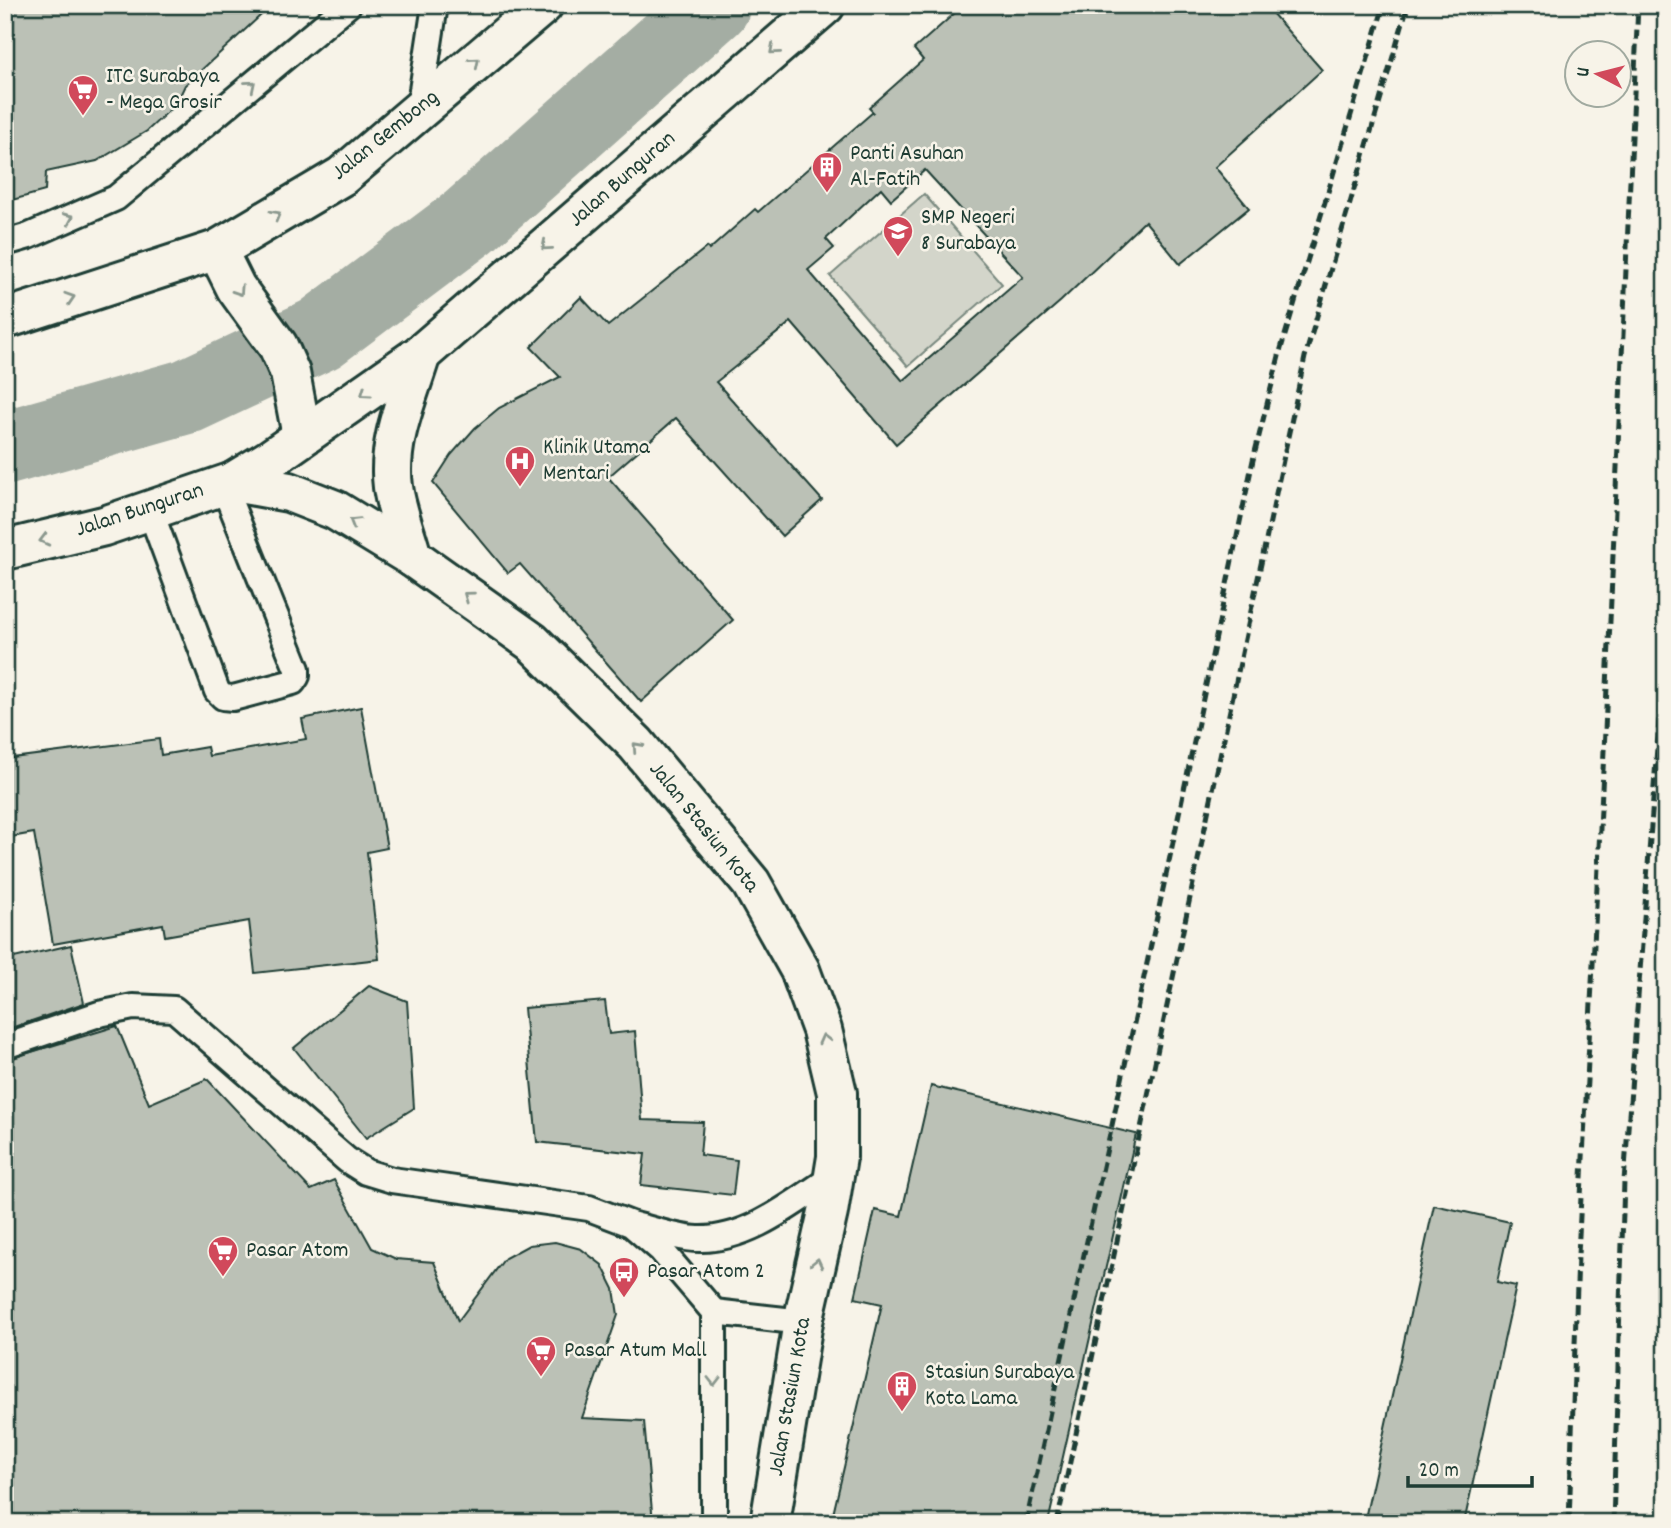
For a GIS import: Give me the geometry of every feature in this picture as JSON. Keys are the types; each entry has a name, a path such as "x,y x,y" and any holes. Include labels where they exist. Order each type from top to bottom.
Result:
{"main road":[{"name":"Jalan Gembong","path":"217,250 342,176 543,5"},
{"name":"Jalan Bunguran","path":"421,354 825,5"},
{"path":"5,319 217,250 236,288 267,329 282,355 296,394 302,436 421,354"},
{"path":"412,557 393,491 392,458 396,433 421,354"},
{"name":"Jalan Bunguran","path":"5,550 104,526 228,483 269,460 302,436"},
{"name":"Jalan Stasiun Kota","path":"228,483 289,492 335,510 412,557 532,642 636,744 751,883 800,970 822,1030 837,1093 837,1157 803,1322 770,1523"}],"lane":[{"path":"5,243 29,236 116,198 348,5"},
{"path":"419,110 435,5"},
{"path":"150,510 217,691 223,697 233,698 293,682 297,669 228,483"},
{"path":"5,1046 99,1014 133,1007 174,1009 347,1160 366,1172 392,1181 589,1208 631,1224 698,1240 738,1233 770,1217 834,1177"},
{"path":"631,1224 661,1250 714,1312 714,1523"},
{"path":"714,1312 803,1322"}],"shaded area":[{"path":"924,194 1002,284 908,366 830,276"}],"building":[{"name":"ITC Surabaya - Mega Grosir","path":"5,5 272,5 185,85 176,104 147,131 97,161 46,172 45,191 5,202"},
{"path":"964,5 1265,5 1322,70 1215,167 1249,208 1180,264 1145,221 1061,301 896,444 791,322 716,382 822,500 782,536 676,418 608,477 733,620 641,702 520,564 508,573 433,483 451,455 475,428 499,408 560,377 531,347 581,297 608,326 707,247 709,250 755,209 758,212 873,112 869,108 923,60 914,49","holes":["925,170 1023,277 903,381 808,270 834,248 826,239 881,188 891,200"]},
{"path":"361,707 387,848 367,852 379,959 255,973 249,921 165,936 163,924 53,944 34,833 5,838 5,759 159,739 161,755 207,747 209,756 306,739 302,719"},
{"path":"71,945 84,1003 5,1030 5,960"},
{"path":"369,986 407,1001 414,1108 366,1138 294,1048"},
{"path":"605,1001 609,1034 635,1031 642,1120 703,1122 700,1155 737,1160 733,1195 641,1185 645,1154 537,1142 524,1008"},
{"name":"Pasar Atom","path":"117,1026 149,1104 207,1079 311,1190 334,1180 372,1248 396,1259 434,1262 458,1321 505,1258 529,1245 555,1242 581,1249 602,1265 614,1289 618,1315 582,1418 644,1421 653,1523 5,1523 5,1060"},
{"path":"931,1086 1136,1134 1048,1523 831,1523 882,1304 855,1298 875,1210 901,1216"},
{"path":"1434,1205 1510,1222 1497,1282 1516,1286 1464,1523 1364,1523"}],"waterway":[{"path":"5,448 188,396 320,334 469,222 713,5"}],"railway":[{"path":"1026,1523 1253,460 1280,352 1384,5"},
{"path":"1057,1523 1305,357 1408,5"},
{"path":"1569,1523 1578,1255 1638,5"},
{"path":"1613,1523 1624,1181 1666,629"}],"place":[{"name":"ITC Surabaya - Mega Grosir","path":"83,117"},
{"name":"Panti Asuhan Al-Fatih","path":"827,194"},
{"name":"SMP Negeri 8 Surabaya","path":"898,258"},
{"name":"Klinik Utama Mentari","path":"520,488"},
{"name":"Pasar Atom","path":"223,1278"},
{"name":"Pasar Atom 2","path":"624,1299"},
{"name":"Pasar Atum Mall","path":"541,1378"},
{"name":"Stasiun Surabaya Kota Lama","path":"902,1413"}]}
